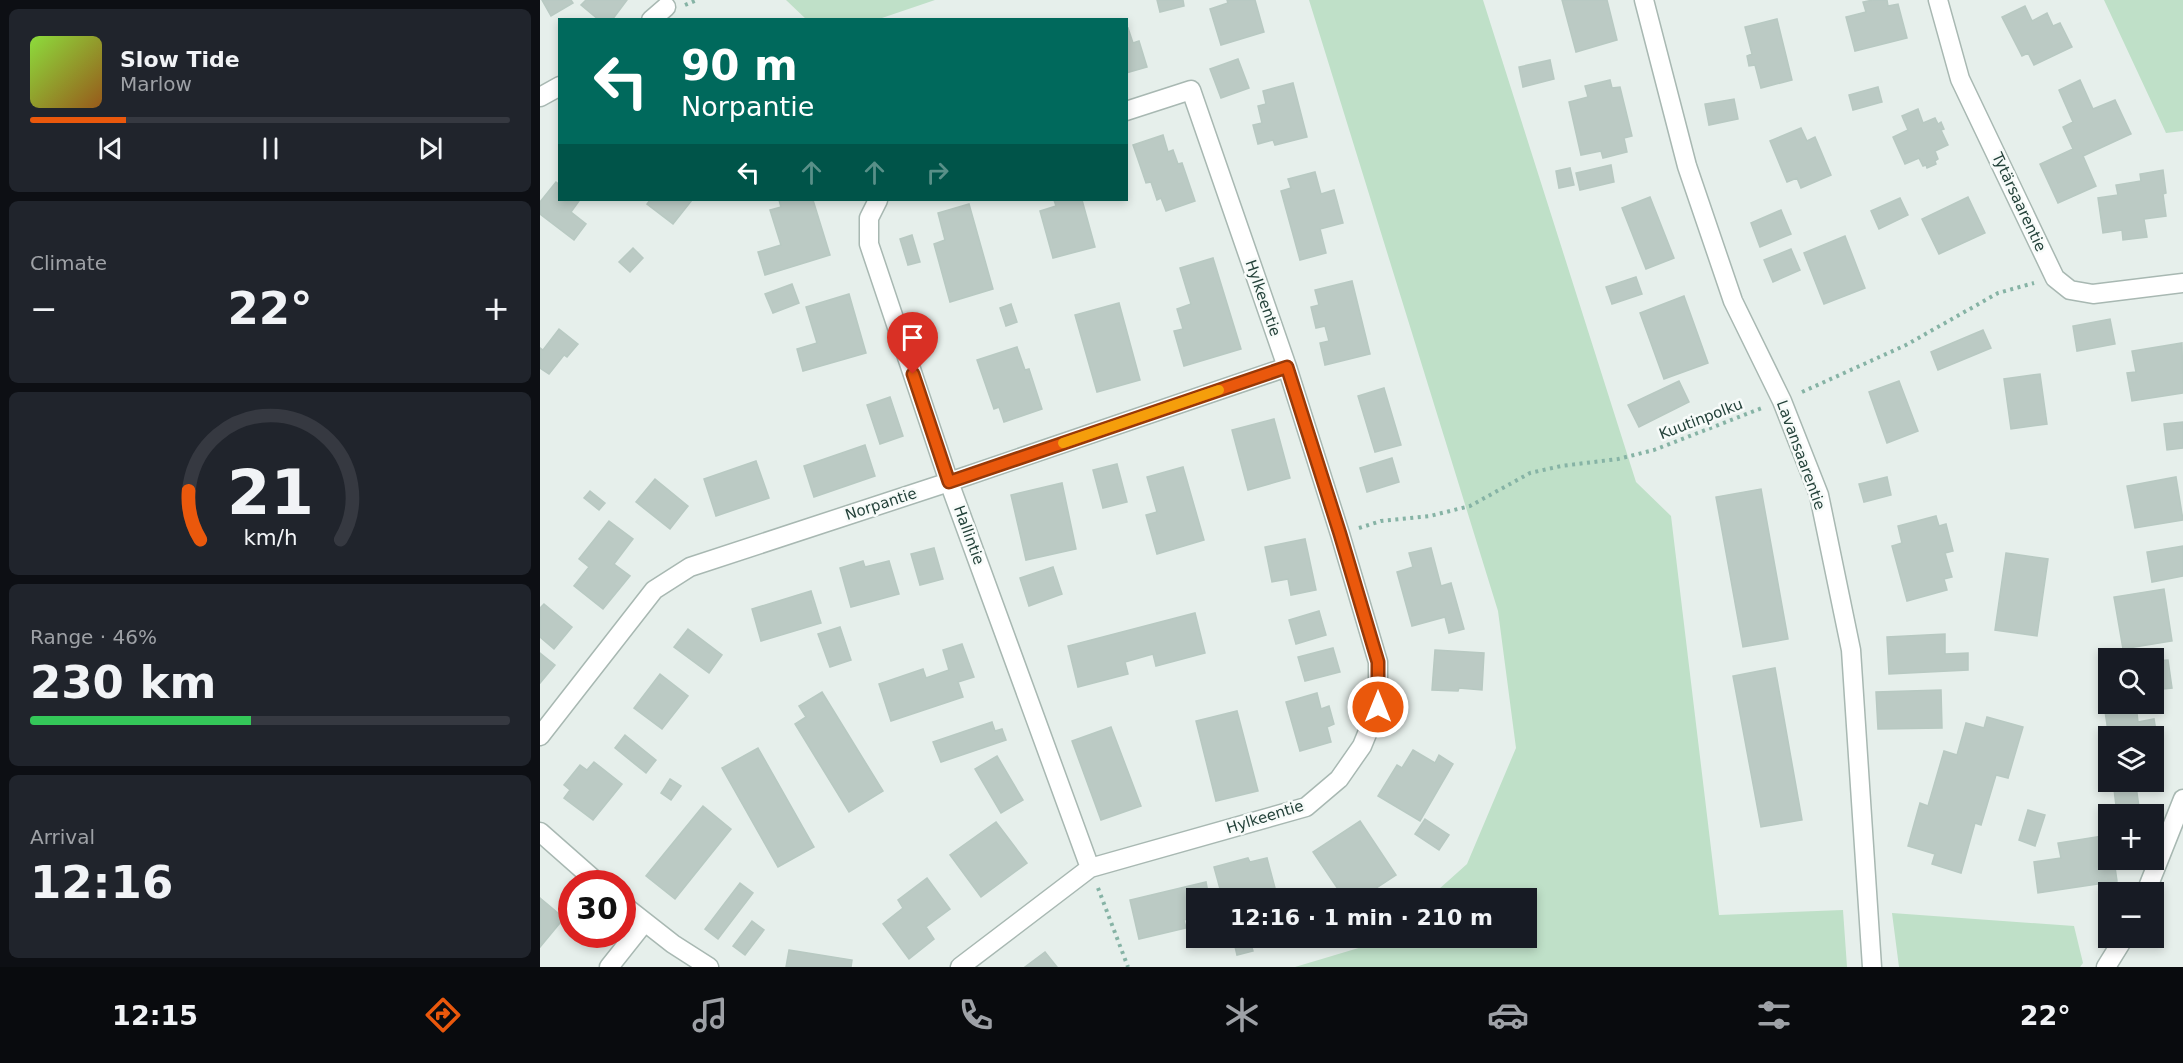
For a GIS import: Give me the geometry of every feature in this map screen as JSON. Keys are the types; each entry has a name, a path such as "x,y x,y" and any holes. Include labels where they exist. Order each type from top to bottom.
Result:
{"street":[{"name":"Lavansaarentie","path":"1644,0 1687,166 1732,300 1782,401 1819,495 1851,650 1872,967"},
{"name":"Tytärsaarentie","path":"1938,0 1960,79 2055,278"},
{"path":"653,18 666,7"},
{"path":"540,97 558,87"},
{"name":"Hylkeentie","path":"960,967 1090,868 1306,807 1339,780 1362,746 1378,707 1378,662 1340,534 1287,367 1191,90 1128,110"},
{"name":"Hallintie","path":"878,201 869,218 869,244 949,482 1090,868"},
{"path":"2055,278 2070,290 2093,294 2183,283"},
{"name":"Norpantie","path":"540,736 654,590 690,567 1287,367"},
{"path":"2150,882 2183,799"},
{"path":"540,832 583,870"},
{"path":"636,916 709,967"},
{"path":"609,967 644,923"},
{"path":"2106,967 2118,948"}],"path":[{"name":"Kuutinpolku","path":"1340,534 1381,521 1430,516 1470,506 1530,473 1561,466 1618,459 1654,450 1782,401 1851,371 1906,345 1998,293 2055,278"},
{"path":"1090,868 1128,967"}],"green space":[{"path":"786,0 935,0 882,18 805,18"},
{"path":"1309,0 1483,0 1636,482 1671,516 1719,915 1843,910 1847,967 1295,967 1359,948 1537,948 1537,888 1440,888 1467,864 1516,748 1498,611"},
{"path":"2104,0 2183,0 2183,131 2166,133"},
{"path":"1892,913 2074,926 2083,963 2080,967 1899,967"}],"building":[{"path":"542,0 571,0 573,3 551,16"},
{"path":"586,0 627,0 614,18 597,18 581,5"},
{"path":"1157,0 1183,0 1184,6 1160,12"},
{"path":"1227,0 1255,0 1264,32 1221,45 1210,9 1228,3"},
{"path":"1562,0 1607,0 1617,40 1576,52"},
{"path":"1887,0 1888,6 1898,4 1907,38 1855,51 1846,17 1866,12 1863,2"},
{"path":"2025,6 2032,21 2047,13 2053,26 2060,23 2072,47 2034,65 2028,53 2022,56 2002,17"},
{"path":"1777,19 1792,80 1761,88 1755,65 1749,66 1747,56 1752,54 1745,27"},
{"path":"1128,28 1133,43 1139,41 1147,67 1128,72"},
{"path":"1238,59 1249,88 1221,98 1210,69"},
{"path":"1550,60 1554,79 1523,87 1519,67"},
{"path":"1610,80 1612,88 1620,87 1632,136 1624,138 1627,152 1603,158 1601,151 1581,155 1569,102 1588,97 1585,86"},
{"path":"2080,80 2093,109 2115,100 2131,134 2083,156 2096,186 2058,203 2040,164 2073,149 2063,127 2073,122 2059,90"},
{"path":"1293,83 1307,137 1275,145 1273,140 1258,144 1253,125 1262,123 1258,106 1266,104 1263,91"},
{"path":"1878,87 1882,102 1853,110 1849,95"},
{"path":"1734,99 1738,119 1709,125 1705,104"},
{"path":"1918,109 1923,123 1935,118 1938,124 1941,122 1944,129 1941,130 1948,145 1935,151 1938,159 1935,161 1936,164 1927,168 1926,165 1923,166 1919,158 1905,164 1893,137 1908,130 1902,116"},
{"path":"1801,128 1807,141 1815,137 1831,175 1801,188 1797,178 1787,182 1770,141"},
{"path":"1163,135 1168,152 1173,150 1178,164 1182,163 1195,201 1166,211 1161,198 1157,200 1151,182 1146,183 1133,145"},
{"path":"1611,165 1614,182 1580,190 1576,173"},
{"path":"1570,168 1574,185 1559,188 1556,171"},
{"path":"2163,170 2166,216 2144,219 2147,237 2123,240 2122,230 2103,233 2098,198 2118,195 2116,185 2141,181 2140,174"},
{"path":"1315,172 1321,194 1334,190 1343,223 1320,229 1326,253 1300,260 1281,191 1291,188 1288,179"},
{"path":"556,182 558,184 558,201 579,201 571,212 586,224 574,240 540,214 540,202"},
{"path":"1650,197 1674,258 1646,269 1622,208"},
{"path":"1968,197 1985,233 1939,254 1922,219"},
{"path":"1900,198 1908,215 1879,229 1871,211"},
{"path":"649,201 691,201 673,224 647,204"},
{"path":"779,201 813,201 830,255 765,275 758,252 781,245 770,210 781,207"},
{"path":"1054,201 1082,201 1095,247 1053,258 1040,211 1056,206"},
{"path":"969,204 993,289 950,302 934,244 945,240 938,213"},
{"path":"1781,210 1791,234 1760,247 1751,223"},
{"path":"912,235 920,262 908,265 900,239"},
{"path":"1845,236 1865,288 1824,304 1804,253"},
{"path":"633,248 643,258 630,272 619,262"},
{"path":"1791,249 1800,270 1773,282 1764,260"},
{"path":"1213,258 1241,349 1184,366 1174,331 1183,329 1177,309 1191,304 1180,268"},
{"path":"1636,277 1642,294 1612,304 1606,287"},
{"path":"1352,281 1370,354 1325,365 1320,343 1329,341 1325,326 1316,328 1311,307 1319,305 1315,290"},
{"path":"792,284 799,303 773,313 765,294"},
{"path":"849,294 866,353 803,371 797,349 817,343 806,307"},
{"path":"1684,296 1708,363 1664,379 1640,313"},
{"path":"1119,303 1140,380 1097,392 1075,315"},
{"path":"1011,304 1017,322 1006,326 1000,308"},
{"path":"2110,319 2115,344 2077,351 2073,326"},
{"path":"559,329 578,344 567,357 564,355 549,374 540,368 540,348 543,350"},
{"path":"1983,330 1991,348 1938,370 1931,352"},
{"path":"2182,343 2183,393 2132,401 2127,373 2136,372 2132,351"},
{"path":"1017,347 1025,370 1029,369 1042,409 1004,422 999,407 994,409 977,360"},
{"path":"2040,374 2047,424 2011,429 2004,379"},
{"path":"1679,381 1689,402 1639,427 1628,405"},
{"path":"1899,381 1918,431 1887,443 1869,392"},
{"path":"1384,388 1401,445 1375,452 1358,396"},
{"path":"890,397 903,436 880,444 867,405"},
{"path":"1274,419 1290,478 1248,490 1232,430"},
{"path":"2183,422 2183,448 2167,450 2164,424"},
{"path":"865,445 875,476 814,497 804,466"},
{"path":"1392,458 1399,482 1367,492 1360,468"},
{"path":"756,461 769,498 716,516 704,479"},
{"path":"1117,464 1127,502 1103,508 1093,470"},
{"path":"1183,467 1204,540 1157,554 1146,515 1157,512 1147,477"},
{"path":"1887,477 1891,495 1864,502 1859,484"},
{"path":"2176,477 2183,520 2135,528 2127,486"},
{"path":"655,479 688,506 670,529 636,502"},
{"path":"1062,483 1076,549 1026,560 1011,495"},
{"path":"1761,489 1788,639 1743,647 1716,497"},
{"path":"590,491 605,503 599,510 584,498"},
{"path":"1936,516 1939,526 1946,524 1953,551 1945,553 1952,577 1944,579 1947,590 1907,601 1892,546 1902,543 1898,526"},
{"path":"609,521 633,539 614,564 630,576 603,609 574,586 589,567 579,559"},
{"path":"1305,539 1316,590 1291,595 1288,579 1272,582 1265,547"},
{"path":"2183,546 2183,576 2152,582 2147,552"},
{"path":"934,548 943,579 920,585 911,554"},
{"path":"1431,548 1441,586 1451,583 1464,629 1449,633 1445,617 1412,626 1397,572 1413,567 1409,553"},
{"path":"2006,553 2048,559 2037,636 1995,630"},
{"path":"863,561 865,567 889,561 899,594 851,607 840,568"},
{"path":"1053,567 1062,594 1029,606 1020,578"},
{"path":"2164,589 2172,641 2123,648 2114,597"},
{"path":"811,591 821,623 761,641 752,609"},
{"path":"544,604 572,627 554,649 540,637 540,608"},
{"path":"1319,611 1326,635 1296,644 1289,620"},
{"path":"1195,613 1205,653 1156,666 1153,654 1125,662 1128,674 1078,687 1068,646"},
{"path":"840,627 851,660 830,667 818,634"},
{"path":"688,629 722,655 709,673 674,647"},
{"path":"1945,634 1945,654 1968,653 1968,670 1889,674 1887,637"},
{"path":"962,644 974,677 958,682 963,697 891,721 879,684 923,669 926,678 949,670 943,650"},
{"path":"1333,648 1340,672 1305,681 1298,657"},
{"path":"1435,650 1484,653 1482,690 1459,688 1458,691 1432,690"},
{"path":"540,653 555,665 540,683"},
{"path":"2164,660 2168,660 2172,688 2164,689"},
{"path":"1775,668 1802,820 1761,827 1733,676"},
{"path":"660,674 688,696 662,729 634,708"},
{"path":"1941,690 1942,728 1878,729 1876,692"},
{"path":"822,692 883,791 849,812 795,724 806,717 799,706"},
{"path":"1317,693 1321,709 1329,706 1334,724 1327,727 1331,742 1300,751 1286,702"},
{"path":"1237,711 1258,791 1216,801 1196,721"},
{"path":"2105,714 2137,714 2138,722 2154,719 2155,726 2107,726"},
{"path":"1987,717 2023,727 2008,778 1996,775 1981,825 1975,823 1961,873 1932,864 1935,854 1908,846 1920,803 1928,806 1944,751 1957,755 1966,723 1984,728"},
{"path":"992,722 995,731 1002,729 1006,740 941,762 933,742"},
{"path":"1111,727 1141,806 1101,820 1072,741"},
{"path":"625,735 656,760 646,773 615,748"},
{"path":"758,748 814,847 778,867 722,768"},
{"path":"1413,750 1435,763 1439,755 1453,764 1420,821 1378,796 1397,765 1402,768"},
{"path":"997,756 1023,800 1001,813 975,769"},
{"path":"594,762 622,784 593,820 564,798 570,790 564,785 580,765 587,770"},
{"path":"670,779 681,786 671,800 661,793"},
{"path":"2114,792 2137,792 2139,804 2116,804"},
{"path":"703,806 731,829 675,899 646,876"},
{"path":"2028,810 2045,815 2035,846 2019,840"},
{"path":"1425,819 1449,835 1439,850 1415,834"},
{"path":"1360,821 1396,875 1376,888 1337,888 1313,852"},
{"path":"996,822 1027,863 981,897 950,855"},
{"path":"2098,837 2098,870 2115,870 2117,881 2098,882 2098,884 2038,893 2034,862 2061,858 2058,843"},
{"path":"1248,858 1250,862 1267,858 1275,888 1220,888 1214,867"},
{"path":"927,878 950,909 926,927 934,939 909,959 883,924 903,908 898,900"},
{"path":"1206,882 1207,888 1186,888 1186,920 1184,920 1186,928 1139,939 1130,900"},
{"path":"740,883 753,893 718,939 705,929"},
{"path":"540,898 558,913 558,925 540,947"},
{"path":"752,921 764,930 745,955 733,946"},
{"path":"1235,948 1252,948 1253,951 1237,955"},
{"path":"789,950 852,960 851,967 786,967"},
{"path":"1045,952 1057,967 1025,967"}],"slow traffic":[{"path":"1063,443 1219,390"}],"route":[{"path":"913,374 949,482 1287,367 1378,662 1378,707"}]}
